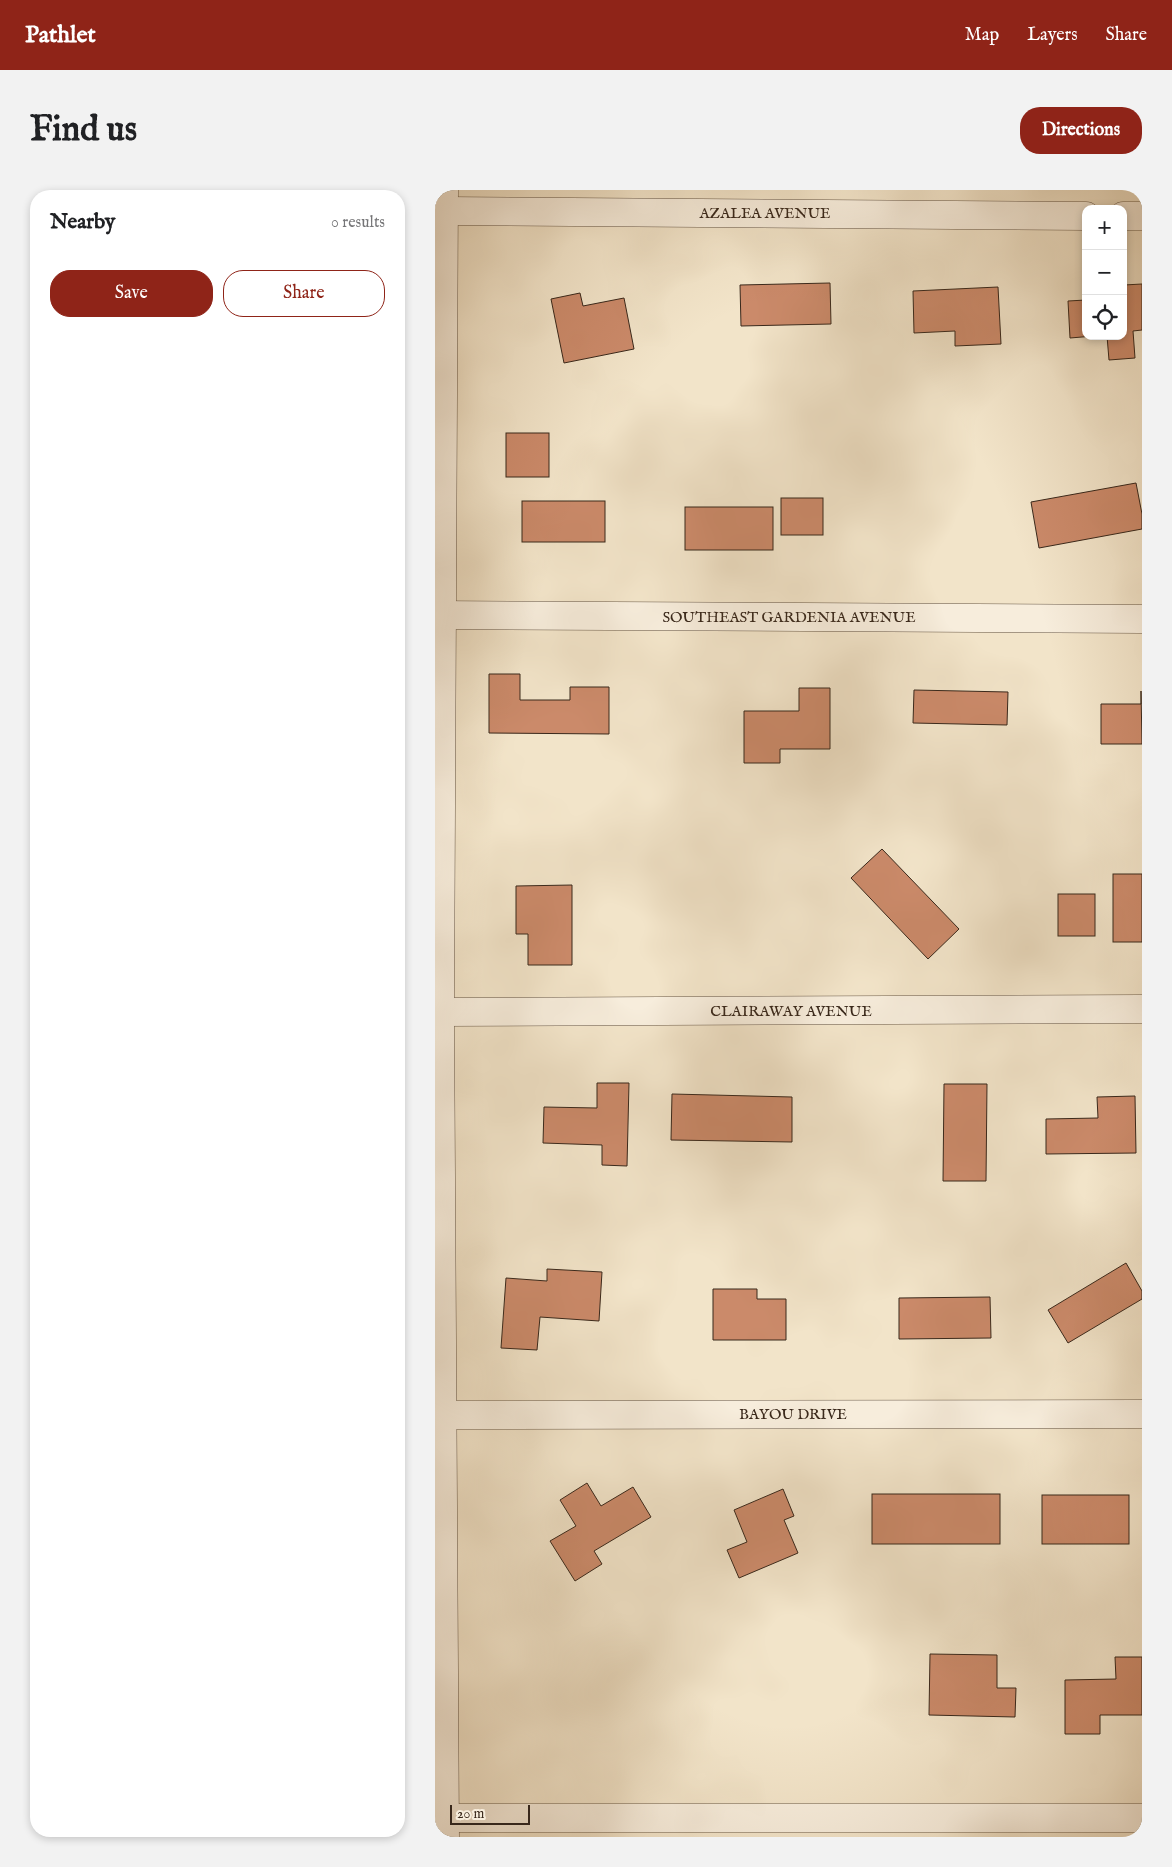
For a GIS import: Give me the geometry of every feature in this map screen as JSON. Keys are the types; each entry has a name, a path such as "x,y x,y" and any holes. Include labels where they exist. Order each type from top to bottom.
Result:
{"street":[{"name":"AZALEA AVENUE","path":"444,200 1082,216"},
{"path":"444,200 439,615 445,1828 1142,1818"},
{"path":"1127,216 1142,216"},
{"name":"SOUTHEAST GARDENIA AVENUE","path":"439,615 1142,619"},
{"name":"CLAIRAWAY AVENUE","path":"440,1012 1142,1009"},
{"name":"BAYOU DRIVE","path":"444,1415 1142,1414"}],"building":[{"path":"830,283 831,324 741,326 740,285"},
{"path":"1142,284 1142,330 1133,331 1135,358 1109,360 1107,340 1127,340 1127,285"},
{"path":"998,287 1001,344 955,346 955,331 914,333 913,291"},
{"path":"580,293 583,306 624,298 634,349 564,363 551,299"},
{"path":"1082,300 1082,337 1070,338 1068,301"},
{"path":"506,433 549,433 549,477 506,477"},
{"path":"1136,483 1142,514 1142,529 1039,548 1031,502"},
{"path":"781,498 823,498 823,535 781,535"},
{"path":"522,501 605,501 605,542 522,542"},
{"path":"685,507 773,507 773,550 685,550"},
{"path":"489,674 520,674 520,700 570,700 570,687 609,687 609,734 489,733"},
{"path":"799,688 830,688 830,749 780,749 780,763 744,763 744,711 799,711"},
{"path":"914,690 1008,692 1007,725 913,723"},
{"path":"1141,691 1142,744 1101,744 1101,704 1141,704"},
{"path":"882,849 959,929 928,959 851,878"},
{"path":"1113,874 1142,874 1142,942 1113,942"},
{"path":"572,885 572,965 528,965 528,934 516,934 516,886"},
{"path":"1058,894 1095,894 1095,936 1058,936"},
{"path":"597,1083 629,1083 627,1166 602,1165 602,1145 543,1143 544,1107 597,1108"},
{"path":"944,1084 987,1084 986,1181 943,1181"},
{"path":"672,1094 792,1097 792,1142 671,1140"},
{"path":"1135,1096 1136,1153 1046,1154 1046,1119 1098,1118 1097,1097"},
{"path":"1126,1263 1142,1291 1142,1299 1068,1343 1048,1310"},
{"path":"547,1269 602,1272 599,1321 540,1317 537,1350 501,1348 506,1278 547,1281"},
{"path":"713,1289 757,1289 757,1299 786,1299 786,1340 713,1340"},
{"path":"990,1297 991,1338 899,1339 899,1298"},
{"path":"587,1483 601,1506 633,1487 651,1517 594,1551 602,1564 575,1581 550,1541 576,1526 560,1500"},
{"path":"783,1489 794,1516 784,1520 798,1553 739,1578 727,1550 747,1542 734,1510"},
{"path":"872,1494 1000,1494 1000,1544 872,1544"},
{"path":"1042,1495 1129,1495 1129,1544 1042,1544"},
{"path":"930,1654 997,1655 997,1688 1016,1688 1015,1717 929,1715"},
{"path":"1115,1657 1142,1657 1142,1715 1100,1715 1100,1734 1065,1734 1065,1680 1116,1679"}]}
